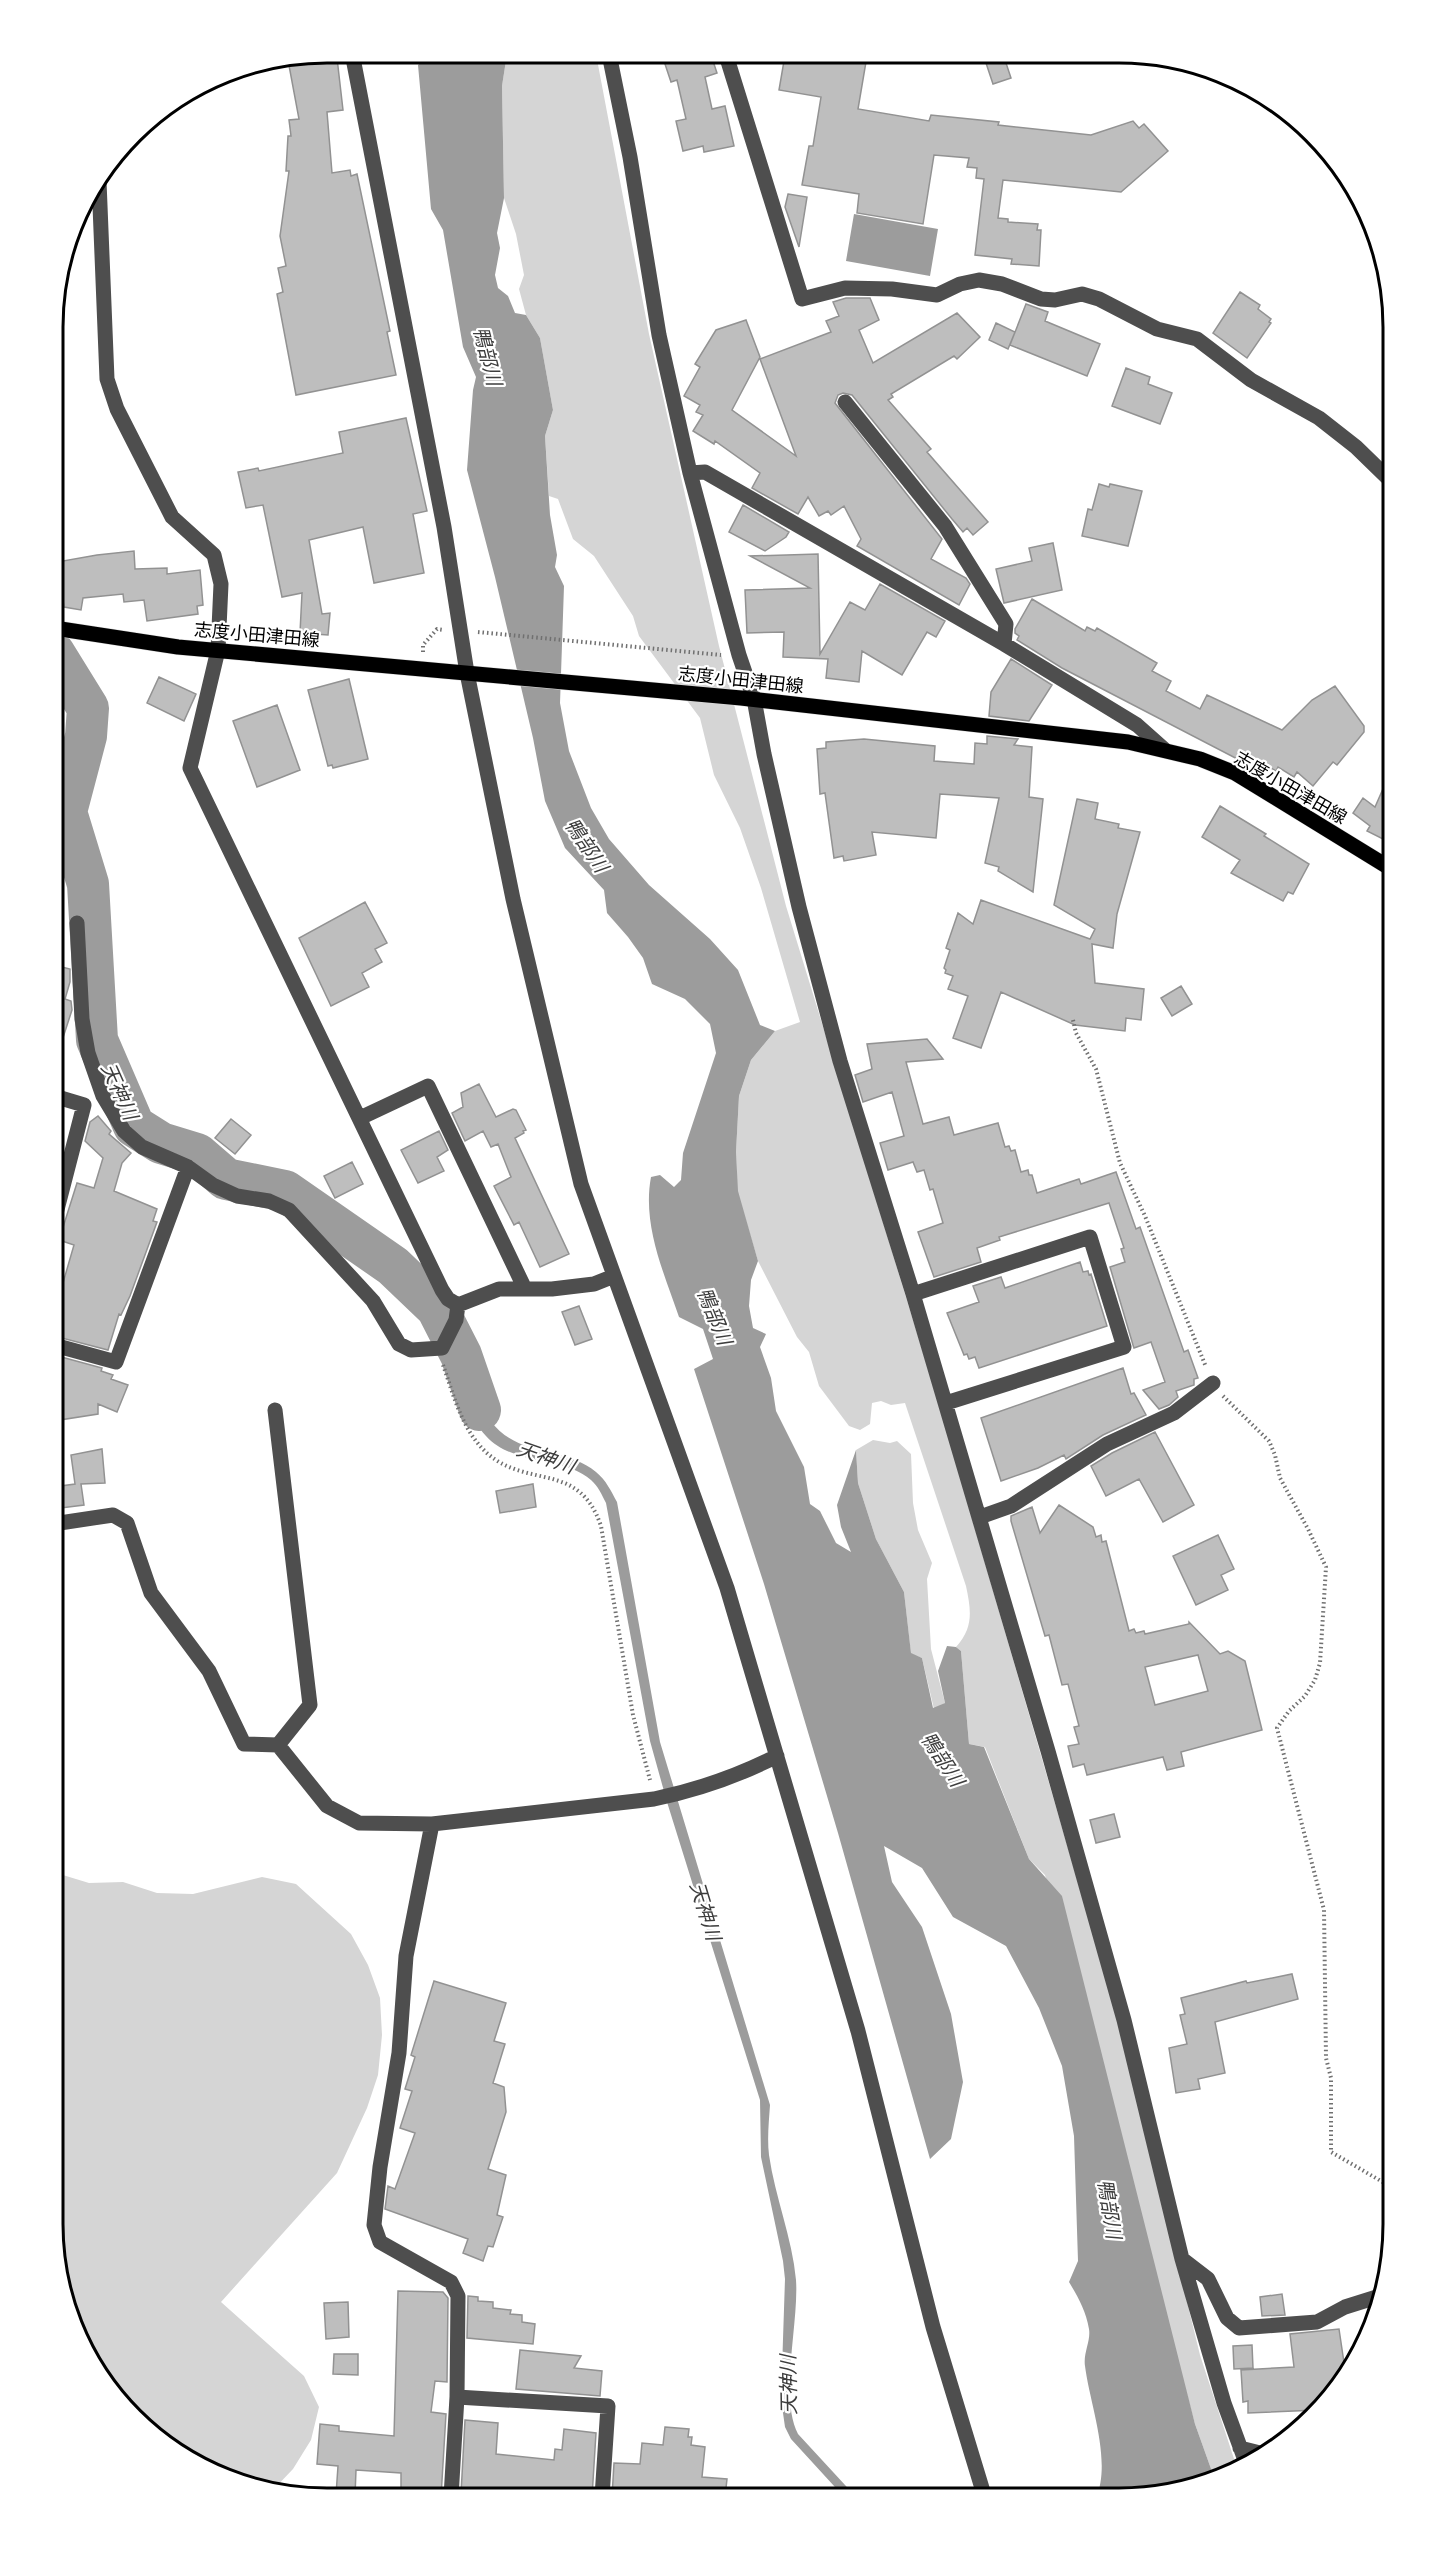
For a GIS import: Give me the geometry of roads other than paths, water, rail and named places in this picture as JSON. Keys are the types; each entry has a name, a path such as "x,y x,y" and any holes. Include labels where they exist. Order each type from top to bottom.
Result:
{"main road":[{"name":"志度小田津田線","path":"63,629 178,647 747,698 1128,742 1200,759 1234,773 1383,864"}],"street":[{"path":"354,63 444,527 467,673 513,899 580,1184 727,1588 858,2031 933,2327 982,2488"},
{"path":"611,63 630,157 659,335 690,473 739,655 747,698 764,754 799,907 840,1061 980,1517 1124,2020 1182,2259 1224,2403 1244,2457"},
{"path":"728,63 802,299 845,288 892,289 937,295 960,284 979,280 1002,284 1041,299 1055,300 1082,294 1099,299 1157,329 1197,339 1251,380 1319,418 1356,447 1383,473"},
{"path":"99,193 106,379 117,409 172,517 214,555 221,584 218,650 190,768 362,1117 442,1290 448,1299 462,1307"},
{"path":"845,402 945,526 1005,624 1004,644"},
{"path":"690,473 705,472 1004,644 1137,725 1164,749"},
{"path":"77,923 82,1019 88,1053 103,1096 124,1131 142,1147 188,1167 213,1185 237,1196 269,1201 289,1210 373,1301 399,1344 411,1350 442,1344 462,1307 499,1289 552,1289 594,1284 614,1276"},
{"path":"362,1117 428,1086 525,1289"},
{"path":"63,1098 84,1104 103,1096"},
{"path":"63,1186 84,1104"},
{"path":"63,1347 116,1362 188,1167"},
{"path":"913,1294 1090,1237 1124,1347 945,1403"},
{"path":"980,1517 1011,1506 1107,1444 1174,1413 1213,1383"},
{"path":"275,1410 310,1705 278,1745"},
{"path":"63,1522 113,1515 127,1523 151,1593 208,1671 244,1743 278,1745 327,1806 359,1824 432,1824 658,1798 741,1774 777,1756"},
{"path":"432,1824 406,1956 399,2053 380,2167 374,2225 380,2242 451,2282 458,2296 457,2397 452,2488"},
{"path":"1182,2259 1208,2279 1227,2318 1239,2328 1317,2322 1345,2307 1372,2298"},
{"path":"457,2397 608,2406 603,2488"},
{"path":"1240,2448 1254,2451"}],"water":[{"name":"鴨部川","path":"420,63 506,63 502,86 504,198 497,233 500,248 495,275 498,288 508,296 515,313 526,315 540,338 553,410 545,436 550,515 557,555 555,567 564,586 560,703 569,751 591,808 609,839 649,885 710,939 738,970 760,1025 775,1031 751,1060 739,1096 736,1152 738,1191 758,1261 751,1280 749,1306 753,1328 766,1334 760,1347 771,1378 776,1411 804,1467 810,1504 820,1511 836,1543 851,1552 841,1527 837,1505 856,1450 858,1483 876,1539 904,1592 911,1653 922,1658 933,1708 945,1703 938,1671 947,1646 956,1647 961,1651 969,1744 984,1747 1029,1859 1062,1896 1195,2424 1212,2471 1204,2474 1153,2486 1099,2488 1102,2467 1101,2450 1085,2366 1089,2338 1088,2322 1069,2282 1078,2261 1074,2136 1062,2066 1039,2008 1006,1946 953,1917 922,1868 884,1846 892,1882 922,1927 951,2014 963,2082 951,2139 930,2159 838,1833 764,1584 694,1369 713,1359 703,1329 679,1317 661,1266 652,1231 649,1213 651,1177 660,1175 674,1187 681,1180 683,1153 716,1053 710,1024 685,999 652,984 643,958 607,913 604,890 565,848 545,801 533,738 467,470 476,377 463,347 443,230 431,209 418,65"},
{"path":"854,214 938,229 930,276 846,261"},
{"path":"465,1355 483,1407 490,1420 501,1432 527,1446 584,1464 603,1479 617,1502 660,1742 770,2105 769,2155 791,2248 796,2280 790,2381 793,2419 798,2434 848,2488 836,2488 791,2439 785,2427 781,2399 785,2279 761,2157 760,2100 650,1741 606,1503 596,1485 580,1472 510,1452 497,1446 486,1436 474,1419 452,1361"}],"waterway":[{"name":"天神川","path":"63,668 88,708 86,736 66,812 88,884 97,1040 134,1126 161,1143 197,1154 226,1179 285,1191 393,1266 437,1308 461,1355 480,1410"}]}
